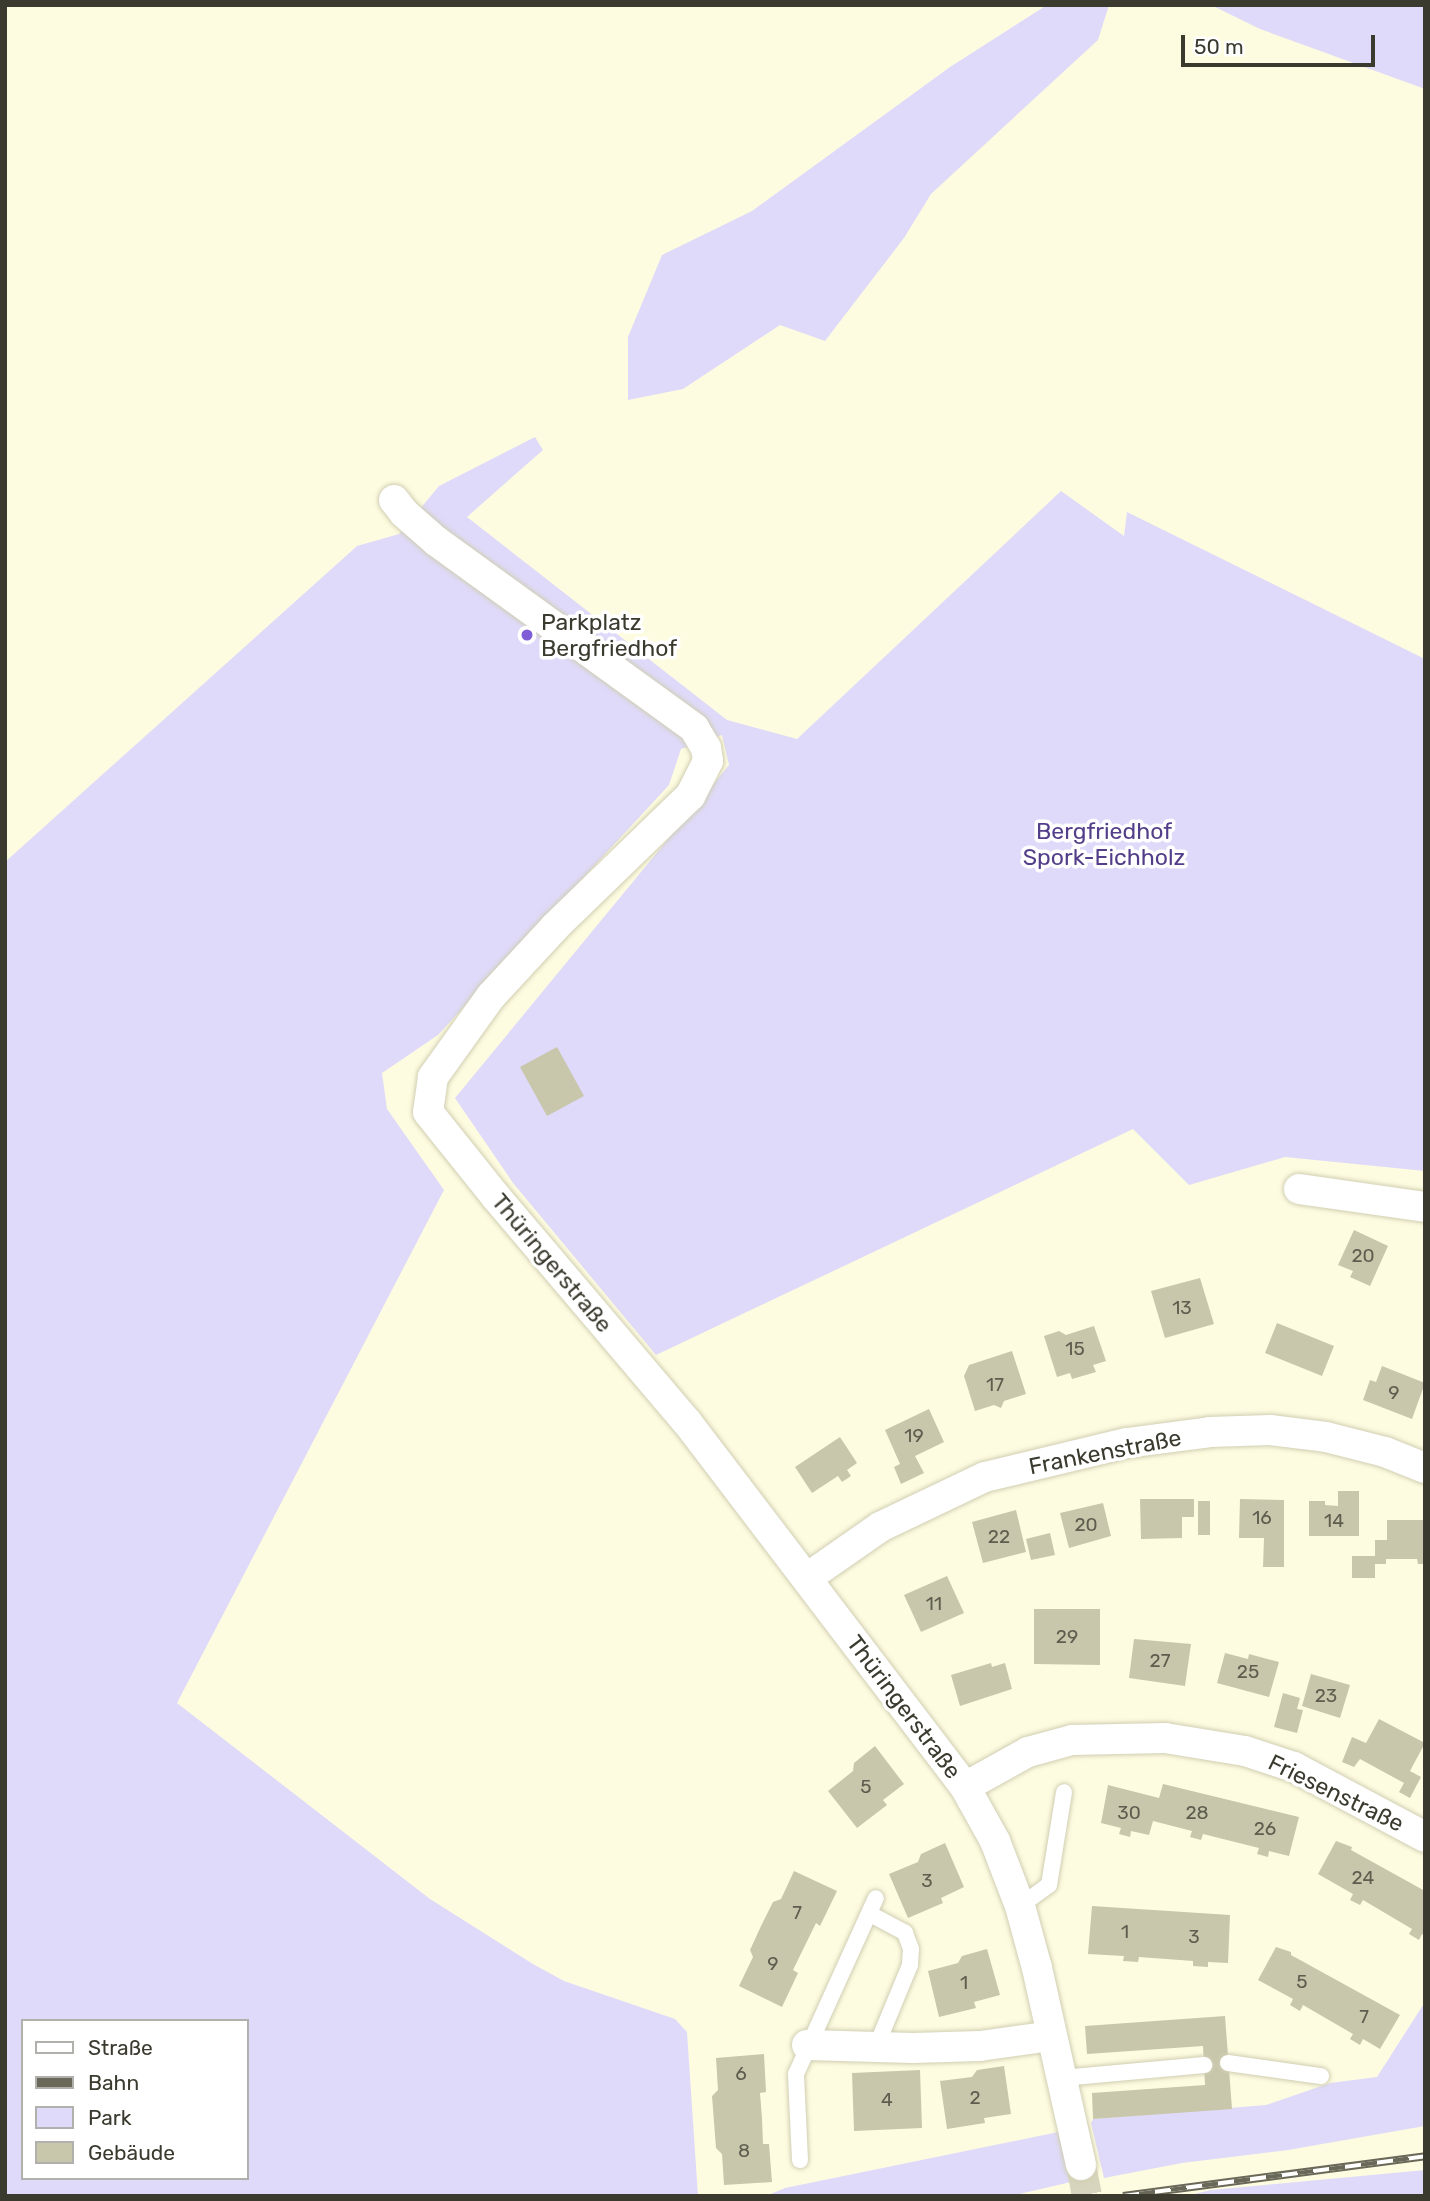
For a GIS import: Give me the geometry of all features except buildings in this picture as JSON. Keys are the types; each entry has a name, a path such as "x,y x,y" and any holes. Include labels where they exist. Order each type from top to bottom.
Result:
{"street":[{"name":"Thüringerstraße","path":"394,500 404,513 436,541 694,728 706,748 708,761 690,796 555,926 491,996 433,1077 428,1112 496,1197 687,1422 965,1787 995,1841 1020,1906 1081,2165"},
{"path":"1299,1189 1425,1207"},
{"name":"Frankenstraße","path":"807,1578 880,1527 985,1478 1127,1443 1210,1432 1270,1430 1350,1443 1385,1452 1425,1468"},
{"name":"Friesenstraße","path":"965,1787 1028,1752 1072,1740 1165,1738 1245,1751 1294,1767 1425,1837"},
{"path":"807,2045 980,2046 1051,2035"}],"lane":[{"path":"1020,1906 1049,1885 1064,1792"},
{"path":"800,2160 796,2074 876,1898"},
{"path":"870,1914 905,1933 911,1949 909,1965 876,2047"},
{"path":"1228,2063 1321,2076"},
{"path":"1062,2078 1204,2065"}],"green space":[{"path":"1047,5 1109,5 1098,40 931,194 904,238 825,341 780,325 683,389 628,400 628,337 662,255 752,211 950,67"},
{"path":"1211,5 1425,5 1425,89 1260,29"},
{"name":"Bergfriedhof Spork-Eichholz","path":"535,437 543,450 467,517 727,720 797,739 1061,491 1124,536 1127,512 1425,659 1425,1171 1285,1157 1189,1185 1133,1129 656,1355 513,1183 455,1098 729,765 722,735 681,749 669,785 438,1035 382,1073 387,1109 444,1190 177,1703 430,1899 564,1981 675,2019 687,2032 698,2196 5,2196 5,862 357,546 399,534 439,486"},
{"path":"1425,2002 1425,2126 1288,2150 1182,2163 1104,2178 1091,2123 1093,2119 1266,2105 1330,2083 1377,2077"},
{"path":"1063,2131 1071,2182 1011,2196 766,2196 785,2188"},
{"path":"1425,2170 1425,2196 1186,2196 1211,2190"}],"tunnel":[{"path":"1081,2165 1087,2196"}],"railway":[{"path":"1123,2196 1425,2156"}],"place":[{"name":"Parkplatz Bergfriedhof","path":"527,635"}]}
